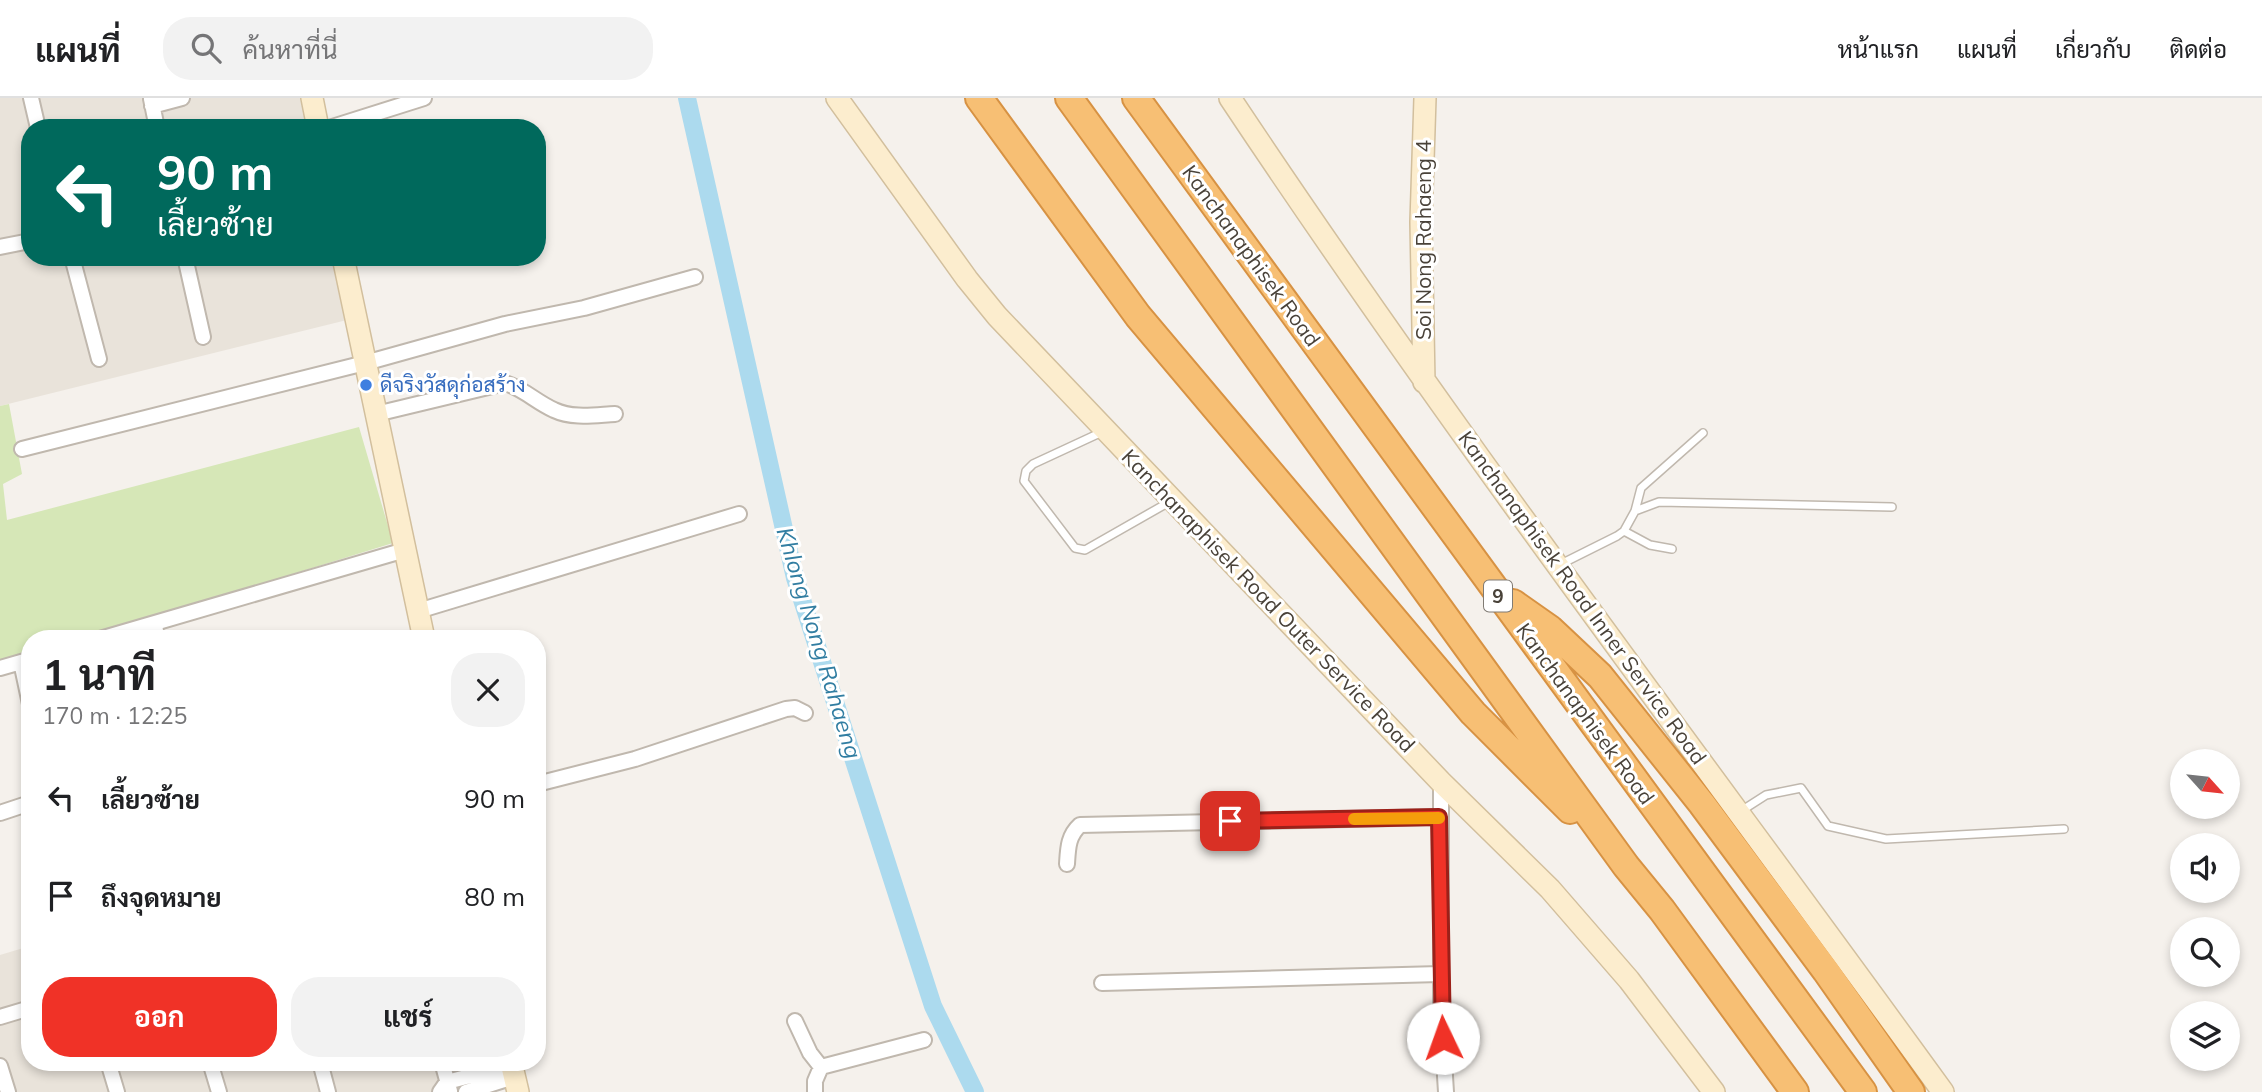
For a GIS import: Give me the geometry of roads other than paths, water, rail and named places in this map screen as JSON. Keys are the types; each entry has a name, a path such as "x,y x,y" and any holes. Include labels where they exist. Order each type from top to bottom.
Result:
{"highway":[{"path":"979,98 1138,316 1473,713 1626,866"},
{"path":"1069,98 1626,866 1795,1092"},
{"name":"Kanchanaphisek Road","path":"1136,98 1863,1092"},
{"path":"1494,590 1550,629 1600,676 1702,804 1826,971 1911,1092"}],"main road":[{"path":"312,98 316,119"},
{"name":"Kanchanaphisek Road Outer Service Road","path":"837,98 967,279 997,316 1441,782 1550,889 1600,946 1714,1092"},
{"name":"Kanchanaphisek Road Inner Service Road","path":"1230,98 1424,382 1943,1092"},
{"name":"Soi Nong Rahaeng 4","path":"1424,382 1421,222 1425,98"},
{"path":"345,266 422,630"}],"street":[{"path":"31,98 36,119"},
{"path":"151,102 183,98"},
{"path":"350,119 385,104 424,98"},
{"path":"0,247 21,243"},
{"path":"74,266 99,359"},
{"path":"188,266 203,337"},
{"path":"22,449 365,363 505,324 584,308 695,277"},
{"path":"376,414 505,383 519,387 556,411 581,416 615,414"},
{"path":"418,611 739,514"},
{"path":"135,630 405,550"},
{"path":"0,668 21,662"},
{"path":"546,782 635,759 786,709 795,708 805,713"},
{"path":"1441,782 1440,974 1446,1092"},
{"path":"0,813 21,806"},
{"path":"1066,864 1069,843 1073,832 1080,825 1439,817"},
{"path":"1102,983 1440,974"},
{"path":"0,1017 21,1011"},
{"path":"795,1021 810,1053 821,1068"},
{"path":"821,1068 924,1040"},
{"path":"0,1066 8,1092"},
{"path":"815,1092 815,1081 821,1068"},
{"path":"111,1071 117,1092"},
{"path":"212,1071 219,1092"},
{"path":"322,1071 328,1092"},
{"path":"443,1071 446,1089 514,1074"},
{"path":"466,1092 514,1074"}],"lane":[{"path":"1106,430 1032,464 1026,471 1024,481 1075,548 1085,550 1173,500"},
{"path":"1559,565 1624,531 1641,488 1703,433"},
{"path":"1634,510 1660,502 1892,507"},
{"path":"1624,531 1650,545 1672,549"},
{"path":"158,622 159,630"},
{"path":"1739,812 1766,795 1801,788 1828,827 1886,839 2064,829"}],"waterway":[{"name":"Khlong Nong Rahaeng","path":"687,98 795,578 933,1006 975,1092"}],"place":[{"name":"ดีจริงวัสดุก่อสร้าง","path":"366,385"}]}
